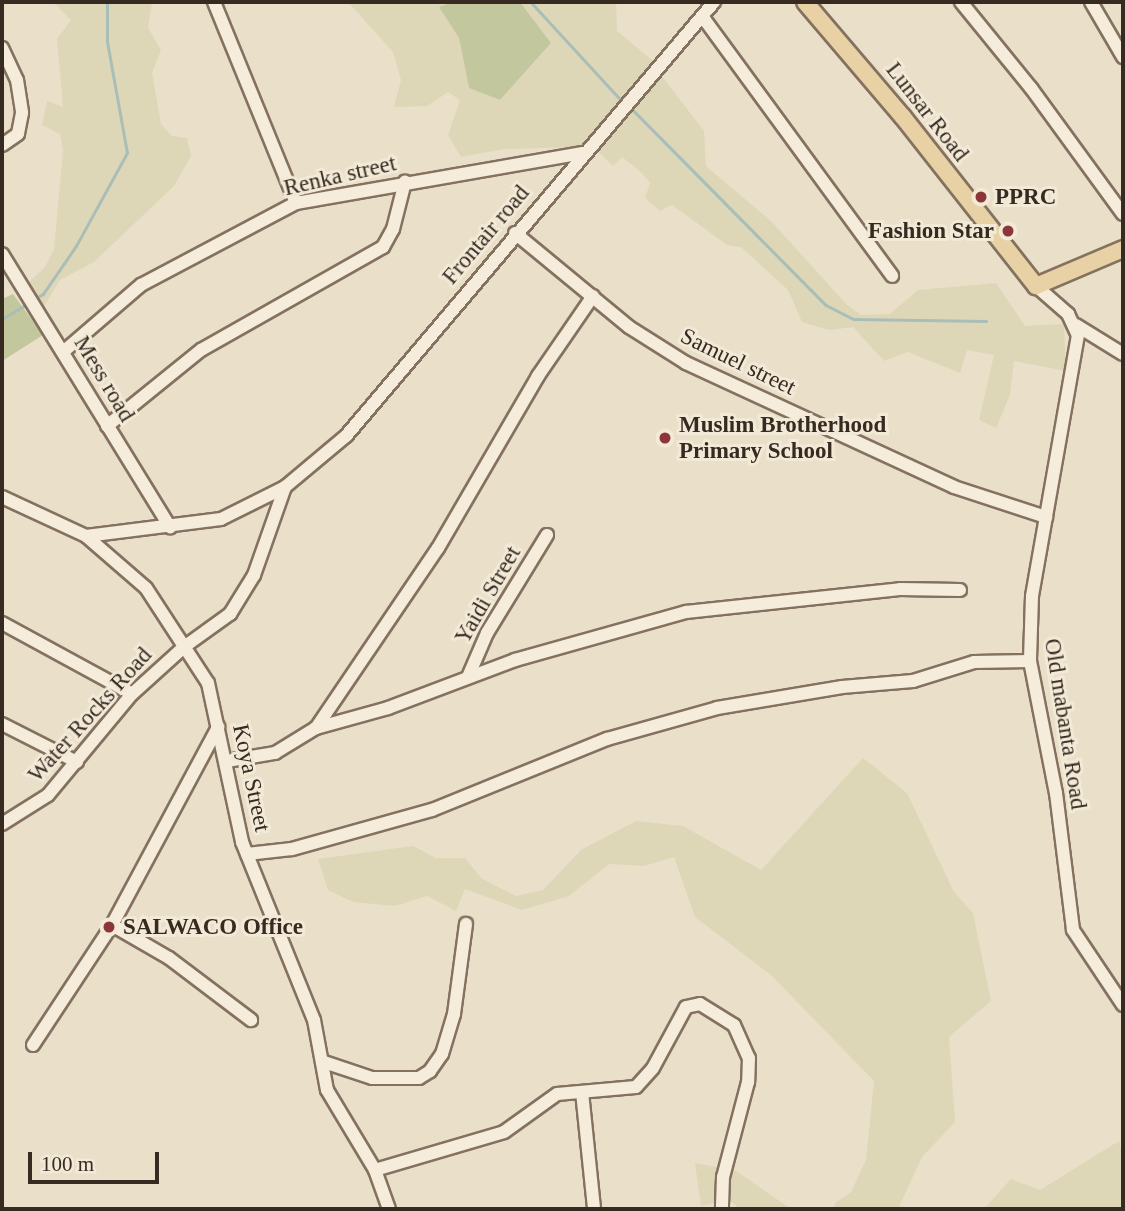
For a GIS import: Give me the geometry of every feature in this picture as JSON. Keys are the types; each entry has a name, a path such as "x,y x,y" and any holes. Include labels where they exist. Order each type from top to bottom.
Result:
{"main road":[{"name":"Lunsar Road","path":"805,2 903,117 1036,286"},
{"path":"1036,286 1123,249"}],"street":[{"path":"214,2 296,203"},
{"name":"Frontair road","path":"86,536 221,519 285,487 331,453 515,233 714,2"},
{"path":"961,2 1031,88 1123,214"},
{"path":"1091,2 1123,57"},
{"path":"702,16 892,276"},
{"path":"2,48 17,80 22,113 18,134 2,145"},
{"name":"Renka street","path":"63,352 141,285 296,203 583,153"},
{"path":"107,426 201,350 383,247 393,229 405,182"},
{"name":"Samuel street","path":"515,233 593,296 686,363 954,486 1046,517"},
{"name":"Mess road","path":"2,254 170,527"},
{"path":"1036,286 1076,325 1123,354"},
{"path":"316,728 445,537 538,376 593,296"},
{"name":"Old mabanta Road","path":"1076,325 1075,363 1032,596 1030,661 1056,793 1073,930 1123,1005"},
{"name":"Water Rocks Road","path":"2,824 48,795 132,694 184,647 230,614 244,596 285,487"},
{"name":"Koya Street","path":"2,497 86,536 146,588 208,683 247,854 289,949 324,1062 335,1109 375,1170 388,1209"},
{"name":"Yaidi Street","path":"468,677 487,633 547,536"},
{"path":"227,761 275,753 316,728 388,708 468,677 610,631 686,612 900,589 960,590"},
{"path":"2,623 132,694"},
{"path":"247,854 292,849 432,810 607,739 717,708 842,687 913,681 974,662 1030,661"},
{"path":"2,724 76,762"},
{"path":"33,1045 112,925 218,727"},
{"path":"324,1062 372,1078 419,1078 430,1071 442,1054 454,1014 466,924"},
{"path":"112,925 169,958 251,1020"},
{"path":"375,1170 504,1132 557,1094 640,1084 691,1004 734,1025 749,1058 748,1082 723,1177 722,1209"},
{"path":"582,1092 594,1209"}],"shaded area":[{"path":"53,2 152,2 148,28 161,50 152,73 161,124 172,136 187,138 191,156 174,186 94,262 60,280 43,308 26,285 45,267 54,249 63,151 60,134 42,125 47,101 63,107 57,39 71,20"},
{"path":"348,2 452,2 439,7 459,38 469,88 500,100 551,43 520,2 616,2 617,31 653,61 580,147 504,149 461,157 448,135 460,100 448,92 427,106 394,107 401,80 393,52"},
{"path":"661,75 704,131 706,166 772,222 847,305 861,315 890,314 918,290 996,283 1025,326 1064,324 1066,371 1014,361 1010,395 996,428 979,420 994,355 967,350 960,373 908,352 884,361 853,327 829,330 802,322 788,290 741,247 727,245 672,205 660,211 645,198 650,183 641,172 622,157 613,166 597,150"},
{"path":"863,758 907,793 954,892 973,913 991,1001 949,1037 955,1122 922,1157 898,1209 835,1209 835,1203 851,1192 866,1160 874,1081 771,975 695,917 674,857 644,866 609,864 569,896 522,910 465,889 456,911 427,896 395,906 353,902 328,890 318,859 413,846 436,858 465,858 481,878 516,896 543,890 581,850 636,821 683,826 761,870"},
{"path":"1119,1141 1123,1157 1123,1205 1119,1209 984,1209 1011,1179 1040,1190"},
{"path":"695,1163 736,1171 791,1209 740,1209 729,1200 701,1206"}],"green space":[{"path":"452,2 520,2 551,43 500,100 469,88 459,38 439,7"},
{"path":"13,294 43,335 2,361 2,299"}],"waterway":[{"path":"34,299 43,294 76,246 127,153 107,42 107,2"},
{"path":"531,2 622,101"},
{"path":"631,108 826,305 854,319 986,321"},
{"path":"2,319 29,303"}],"place":[{"name":"PPRC","path":"981,197"},
{"name":"Fashion Star","path":"1008,231"},
{"name":"Muslim Brotherhood Primary School","path":"665,438"},
{"name":"SALWACO Office","path":"109,927"}]}
